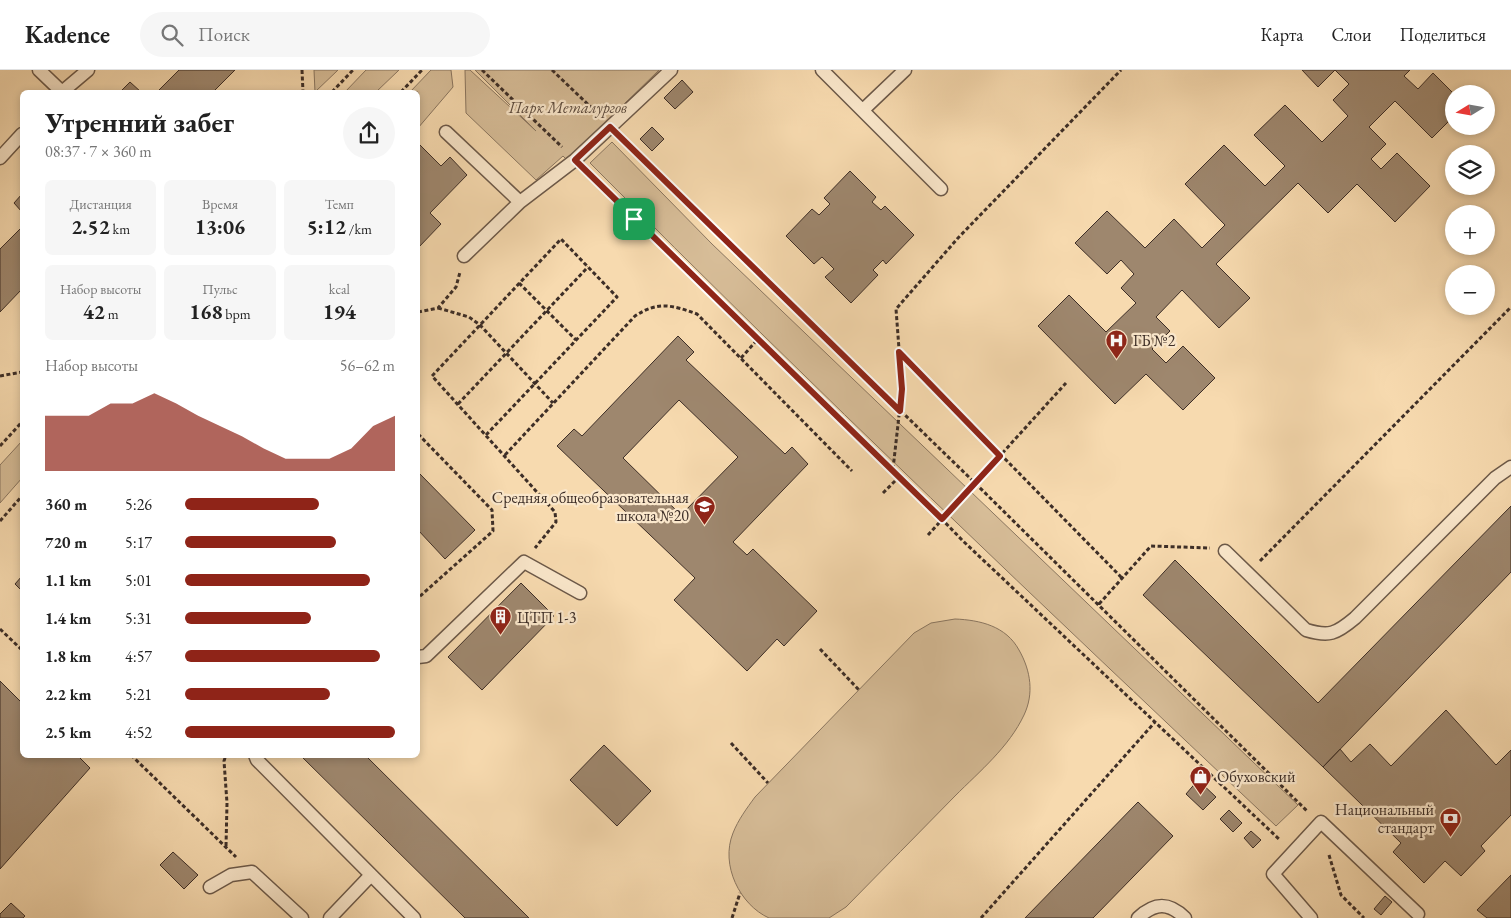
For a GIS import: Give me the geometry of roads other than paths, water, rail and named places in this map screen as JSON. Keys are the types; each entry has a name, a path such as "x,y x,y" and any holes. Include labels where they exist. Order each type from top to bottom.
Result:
{"lane":[{"path":"39,70 60,90"},
{"path":"64,90 88,70"},
{"path":"464,256 520,202 575,160 671,70"},
{"path":"822,70 941,189"},
{"path":"863,110 905,70"},
{"path":"446,132 520,202"},
{"path":"0,158 20,136"},
{"path":"1225,551 1306,630 1324,636 1340,631 1496,478 1511,467"},
{"path":"420,657 426,656 524,562 580,593"},
{"path":"256,758 414,918"},
{"path":"1307,917 1274,874 1321,822 1418,914"},
{"path":"210,887 231,874 252,872 302,918"},
{"path":"330,918 371,875"},
{"path":"1138,918 1147,910 1163,906 1174,908 1185,918"}],"place":[{"name":"ГБ №2","path":"1117,359"},
{"name":"Средняя общеобразовательная школа №20","path":"705,525"},
{"name":"ЦТП 1-3","path":"501,636"},
{"name":"Обуховский","path":"1201,795"},
{"name":"Национальный стандарт","path":"1450,837"}],"park label":[{"name":"Парк Металургов","path":"568,107"}]}
